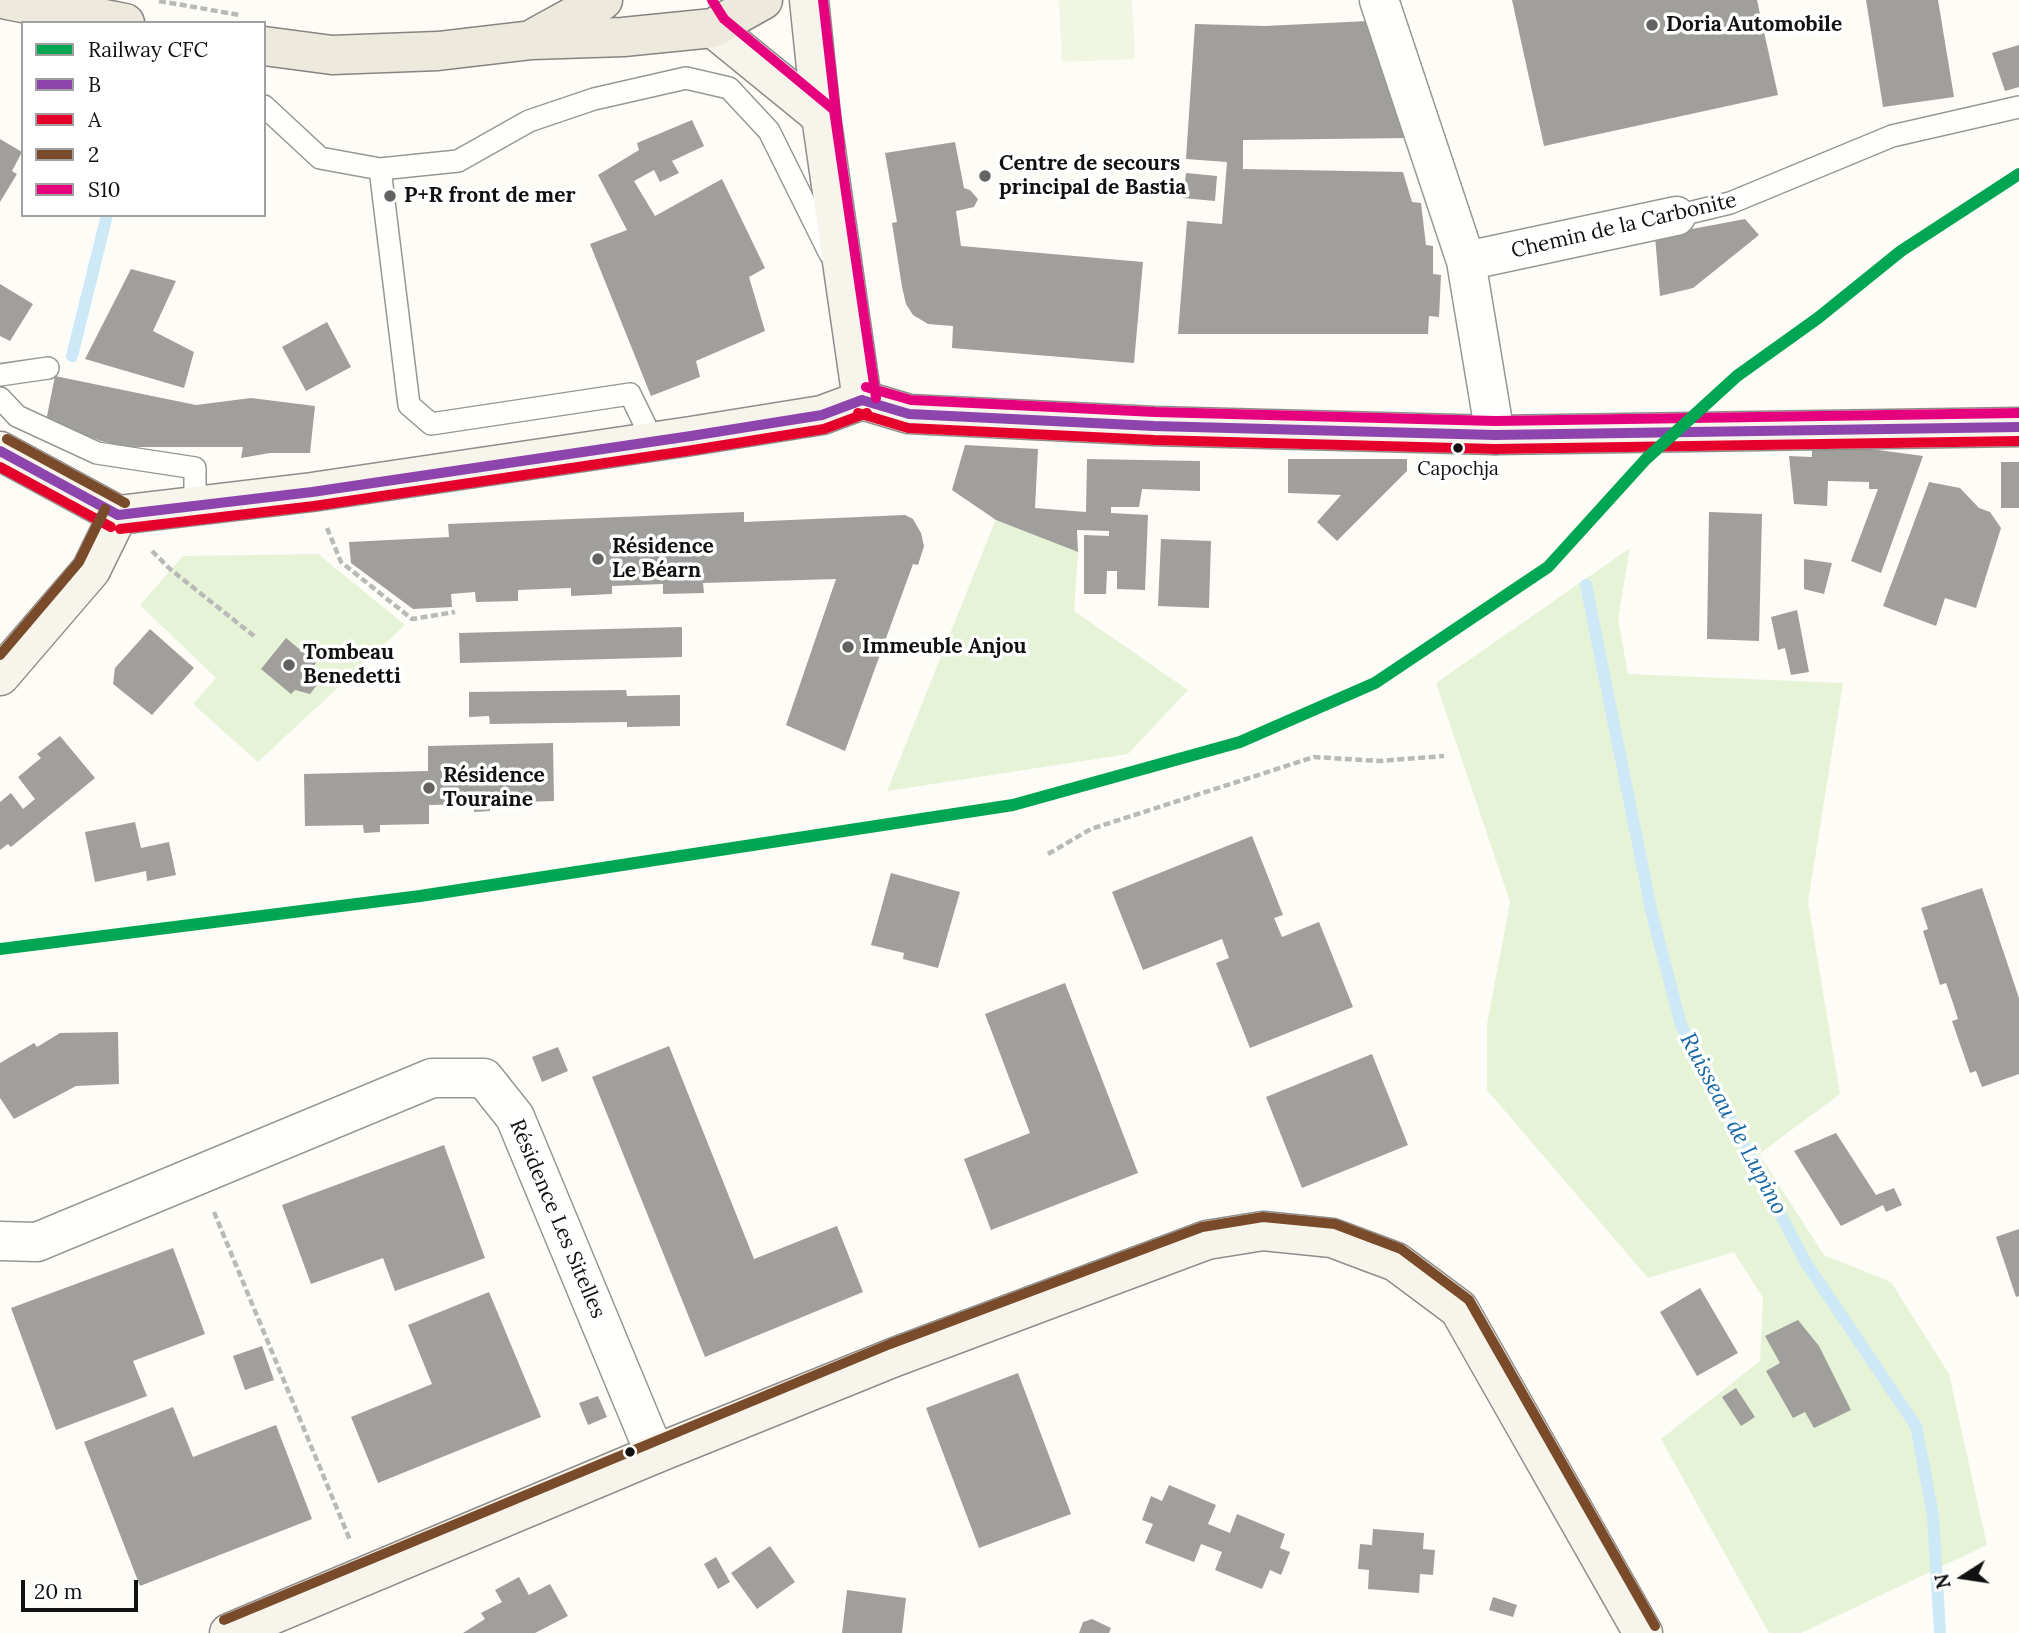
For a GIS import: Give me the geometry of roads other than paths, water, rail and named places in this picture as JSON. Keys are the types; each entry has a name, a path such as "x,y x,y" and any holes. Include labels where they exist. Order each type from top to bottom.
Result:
{"main road":[{"path":"7,0 115,21"},
{"path":"532,40 603,0"},
{"path":"266,46 332,55 438,51 532,40 623,37 763,0"},
{"path":"808,0 821,116 862,400"},
{"path":"704,14 821,116"},
{"path":"0,452 118,515 312,492 822,415 862,400 909,414 1154,426 1495,435 2019,427"},
{"path":"0,676 91,570 118,515"},
{"path":"229,1633 655,1454 895,1357 1207,1240 1263,1231 1332,1238 1396,1262 1459,1309 1643,1633"}],"street":[{"path":"1379,0 1466,261 1495,435"},
{"name":"Chemin de la Carbonite","path":"1466,261 1676,216"},
{"name":"Résidence Les Sitelles","path":"0,1241 37,1242 432,1078 484,1078 515,1116 655,1454"}],"lane":[{"path":"266,109 320,158 380,169 458,161 529,121 607,96 686,78 729,88 769,131 847,287"},
{"name":"Chemin de la Carbonite","path":"1676,216 1730,203 1892,136 2019,107"},
{"path":"380,169 409,405 431,424 630,394 653,441"},
{"path":"0,375 48,368"},
{"path":"0,398 17,416 97,453 195,468 195,505"}],"waterway":[{"path":"72,356 107,217"},
{"name":"Ruisseau de Lupino","path":"1586,585 1652,914 1681,1025 1806,1263 1916,1426 1933,1515 1940,1633"}],"rail line":[{"name":"CFC","path":"0,949 420,896 1013,805 1240,742 1375,683 1548,567 1646,459 1737,376 1818,318 1901,251 2019,174"}],"place":[{"name":"Doria Automobile","path":"1652,25"},
{"name":"Centre de secours principal de Bastia","path":"985,176"},
{"name":"P+R front de mer","path":"390,196"},
{"name":"Capochja","path":"1458,448"},
{"name":"Résidence Le Béarn","path":"598,559"},
{"name":"Immeuble Anjou","path":"848,647"},
{"name":"Tombeau Benedetti","path":"289,665"},
{"name":"Résidence Touraine","path":"429,788"}]}
